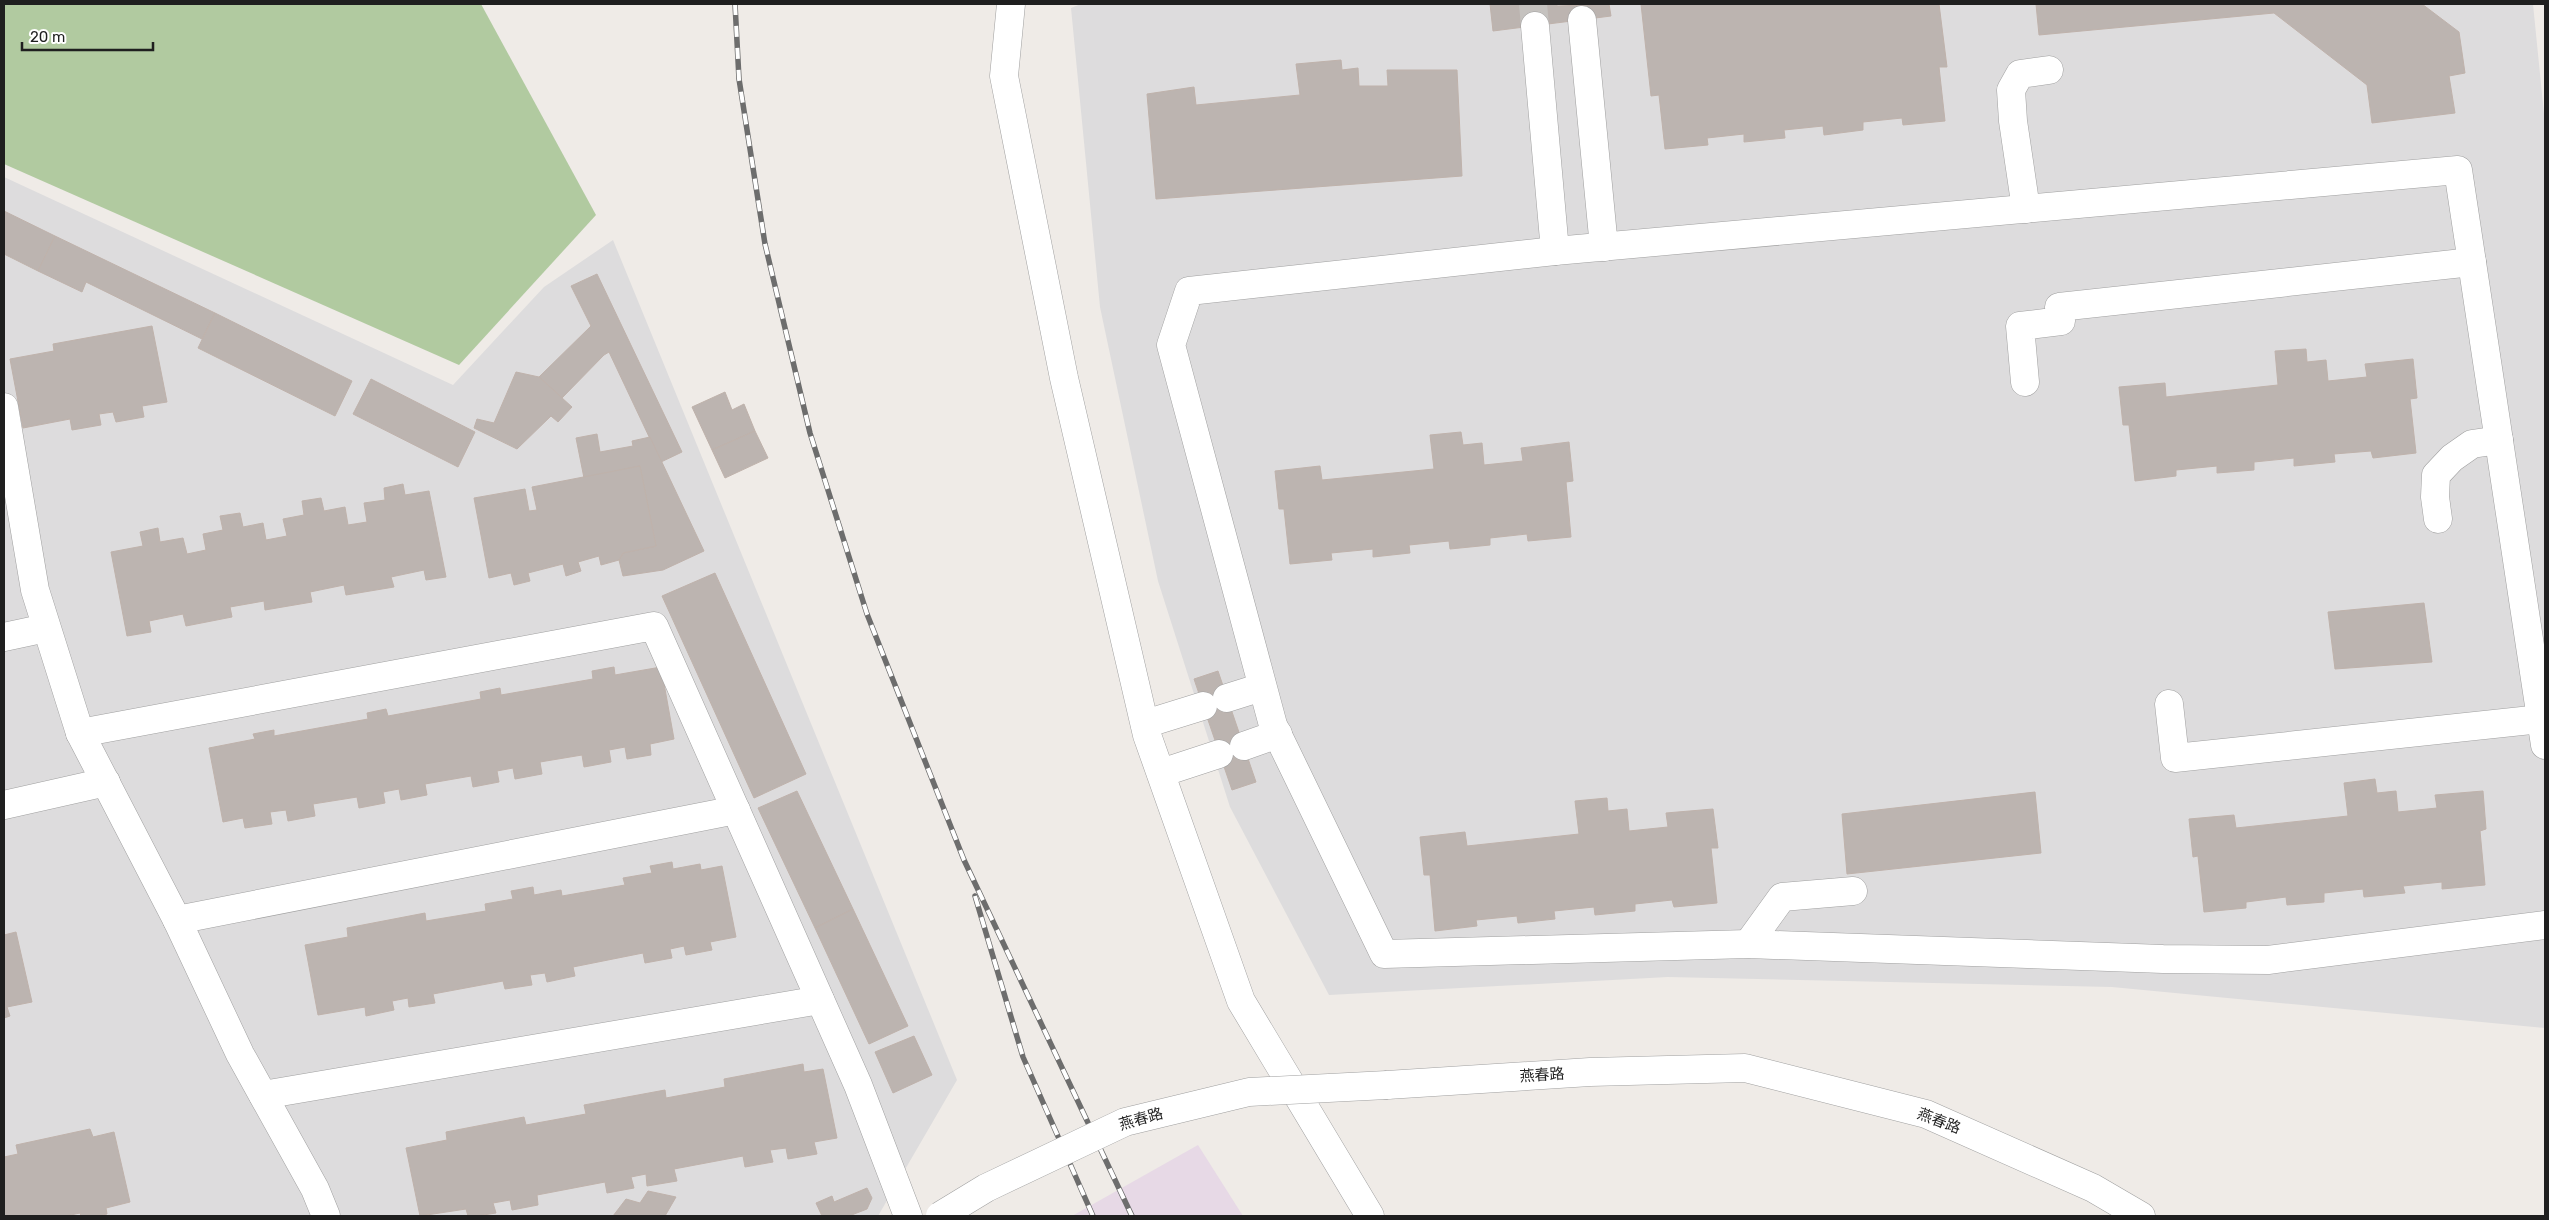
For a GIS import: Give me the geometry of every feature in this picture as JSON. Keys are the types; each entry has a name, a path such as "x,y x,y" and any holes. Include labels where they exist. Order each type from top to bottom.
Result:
{"street":[{"path":"1011,4 1004,76 1064,378 1145,724 1241,1001 1370,1216"},
{"path":"1582,20 1604,247"},
{"path":"1535,26 1555,251"},
{"path":"2026,210 2013,121 2011,90 2020,74 2049,70"},
{"path":"2545,746 2458,170 1555,251 1189,291 1171,345 1262,687 1278,734 1384,954 1748,944 2163,959 2268,960 2545,925"},
{"path":"2026,382 2020,326 2061,321 2059,307 2472,262"},
{"path":"4,407 35,590 80,733 177,920 240,1054 315,1189 326,1216"},
{"path":"2438,519 2434,497 2436,475 2452,458 2472,444 2499,440"},
{"path":"80,733 654,626 858,1085 908,1216"},
{"path":"4,637 46,628"},
{"path":"1145,724 1262,687"},
{"path":"2169,704 2175,758 2541,719"},
{"path":"1161,773 1278,734"},
{"path":"4,805 106,782"},
{"path":"177,920 736,810"},
{"path":"1748,944 1782,897 1853,891"},
{"path":"263,1095 820,1000"},
{"name":"燕春路","path":"939,1216 986,1188 1125,1122 1249,1092 1590,1072 1744,1068 1926,1114 2092,1188 2142,1216"}],"shaded area":[{"path":"1081,4 2533,4 2545,124 2545,1028 2112,987 1668,977 1329,995 1230,807 1158,581 1100,307 1071,8"},
{"path":"4,177 453,385 544,287 613,240 957,1080 878,1216 4,1216"},
{"path":"1198,1145 1243,1216 1072,1216"}],"green space":[{"path":"4,4 481,4 596,215 459,365 4,164"}],"building":[{"path":"1490,4 1557,4 1557,6 1609,4 1611,16 1493,31"},
{"path":"1641,4 1939,4 1947,67 1939,67 1945,121 1903,125 1902,118 1863,122 1863,130 1824,135 1823,126 1784,130 1785,138 1744,142 1744,134 1707,138 1708,145 1665,149 1659,95 1651,96"},
{"path":"2036,4 2422,4 2459,32 2465,73 2449,76 2455,113 2372,123 2367,85 2274,13 2039,35"},
{"path":"1341,60 1342,70 1358,68 1359,86 1388,86 1387,70 1457,70 1462,176 1156,199 1147,94 1194,87 1196,105 1300,95 1296,64"},
{"path":"4,211 55,236 38,271 4,254"},
{"path":"55,236 215,313 202,339 86,282 82,292 38,271"},
{"path":"597,274 682,452 661,462 609,352 562,398 539,377 591,326 571,286"},
{"path":"215,313 352,381 335,416 198,348"},
{"path":"152,326 167,402 142,406 144,417 116,422 113,412 99,414 101,425 72,430 70,419 23,428 10,359 54,351 53,344"},
{"path":"2306,349 2307,362 2326,360 2328,381 2367,377 2365,364 2413,359 2417,398 2410,399 2416,453 2373,458 2371,451 2334,454 2335,462 2294,466 2294,458 2254,462 2254,470 2217,473 2217,466 2176,470 2176,476 2135,481 2129,425 2123,425 2119,387 2165,383 2166,397 2278,385 2275,351"},
{"path":"516,372 539,377 572,407 558,422 551,416 517,449 474,428 477,419 494,423"},
{"path":"371,379 475,432 458,467 353,414"},
{"path":"725,392 732,410 744,404 755,431 712,450 692,407"},
{"path":"755,431 768,458 725,478 712,450"},
{"path":"1461,432 1463,445 1482,443 1484,465 1523,461 1521,448 1569,442 1573,481 1566,482 1571,537 1528,541 1527,534 1490,538 1490,545 1450,549 1449,541 1409,545 1410,553 1373,557 1373,549 1331,553 1332,560 1290,564 1284,509 1279,509 1275,471 1320,466 1322,480 1434,469 1430,435"},
{"path":"597,434 600,452 633,446 632,441 650,437 704,551 663,570 623,576 619,560 623,553 656,546 640,466 584,478 576,438"},
{"path":"640,466 656,546 623,553 619,560 601,565 599,556 578,562 581,571 566,576 563,564 528,573 530,581 514,585 511,573 489,578 474,498 525,489 529,511 537,510 532,487"},
{"path":"403,484 405,495 429,491 446,577 426,580 424,570 391,577 394,587 346,595 344,585 310,592 312,602 265,610 264,601 230,607 232,617 186,626 183,614 149,621 151,632 127,636 111,552 143,546 140,532 158,528 160,542 183,538 187,554 206,550 203,534 223,530 220,516 240,513 243,527 263,523 266,540 287,536 283,519 304,515 302,501 321,498 324,511 345,507 348,525 367,522 364,503 385,500 384,488"},
{"path":"715,573 806,774 754,798 662,596"},
{"path":"2424,603 2432,662 2335,669 2328,612"},
{"path":"614,667 615,675 661,667 674,739 650,744 651,755 627,759 625,747 609,750 611,762 584,767 582,755 540,762 542,774 515,779 513,768 497,771 499,782 473,787 471,776 425,784 427,795 401,800 399,789 383,792 385,803 359,808 357,797 313,804 315,816 288,821 286,810 270,812 272,824 245,828 243,818 223,822 209,748 255,739 253,734 274,730 274,736 368,719 367,713 386,709 388,716 481,699 480,692 500,688 501,695 593,679 592,671"},
{"path":"1218,671 1256,782 1232,790 1194,679"},
{"path":"2375,779 2377,793 2396,791 2398,812 2437,808 2435,795 2483,791 2486,829 2480,831 2485,885 2442,889 2442,882 2403,886 2405,893 2364,897 2363,889 2324,893 2324,902 2287,905 2286,897 2246,902 2246,908 2204,912 2198,856 2193,857 2189,819 2234,815 2236,828 2348,816 2344,783"},
{"path":"797,791 853,909 815,928 758,808"},
{"path":"2035,792 2041,853 1847,874 1842,814"},
{"path":"1607,798 1608,811 1627,809 1629,831 1668,827 1666,813 1713,809 1718,848 1711,848 1717,903 1674,907 1672,900 1635,904 1635,911 1595,915 1594,907 1554,911 1555,919 1518,923 1517,916 1476,920 1477,926 1435,931 1430,875 1424,875 1420,837 1465,832 1467,846 1579,834 1575,801"},
{"path":"672,862 673,869 700,864 701,870 722,866 736,937 710,942 712,950 686,955 684,946 670,949 672,958 645,963 643,953 573,967 575,976 547,982 545,973 530,975 532,985 505,989 503,981 433,994 435,1003 409,1007 408,998 392,1001 394,1010 366,1016 365,1007 318,1015 305,945 348,937 347,928 425,913 426,921 486,911 485,904 513,899 511,891 533,887 534,895 561,890 562,896 625,885 623,878 652,873 650,866"},
{"path":"853,909 908,1026 869,1044 815,928"},
{"path":"16,932 32,1002 7,1007 10,1016 4,1018 4,935"},
{"path":"914,1036 932,1075 893,1093 875,1052"},
{"path":"803,1064 804,1072 823,1069 837,1138 814,1142 817,1154 788,1159 786,1148 770,1150 773,1162 745,1167 743,1156 674,1169 677,1181 647,1186 646,1174 631,1177 634,1188 607,1193 605,1182 537,1195 538,1205 512,1210 510,1200 493,1203 496,1213 468,1216 466,1209 420,1216 406,1148 447,1140 446,1132 524,1117 526,1125 586,1114 584,1105 665,1090 666,1098 725,1087 724,1079"},
{"path":"90,1129 93,1137 114,1132 130,1202 106,1208 107,1214 98,1216 81,1216 80,1213 66,1216 4,1216 4,1157 18,1154 16,1145"},
{"path":"867,1188 872,1198 867,1209 849,1216 822,1216 816,1203 832,1196 834,1202"},
{"path":"648,1191 676,1197 665,1216 613,1216 626,1199 640,1203"}],"tunnel":[{"path":"1533,4 1535,26"}],"railway":[{"path":"735,4 739,79 765,244 810,433 867,614 964,860 1132,1216"},
{"path":"975,896 1023,1057 1093,1216"}]}
